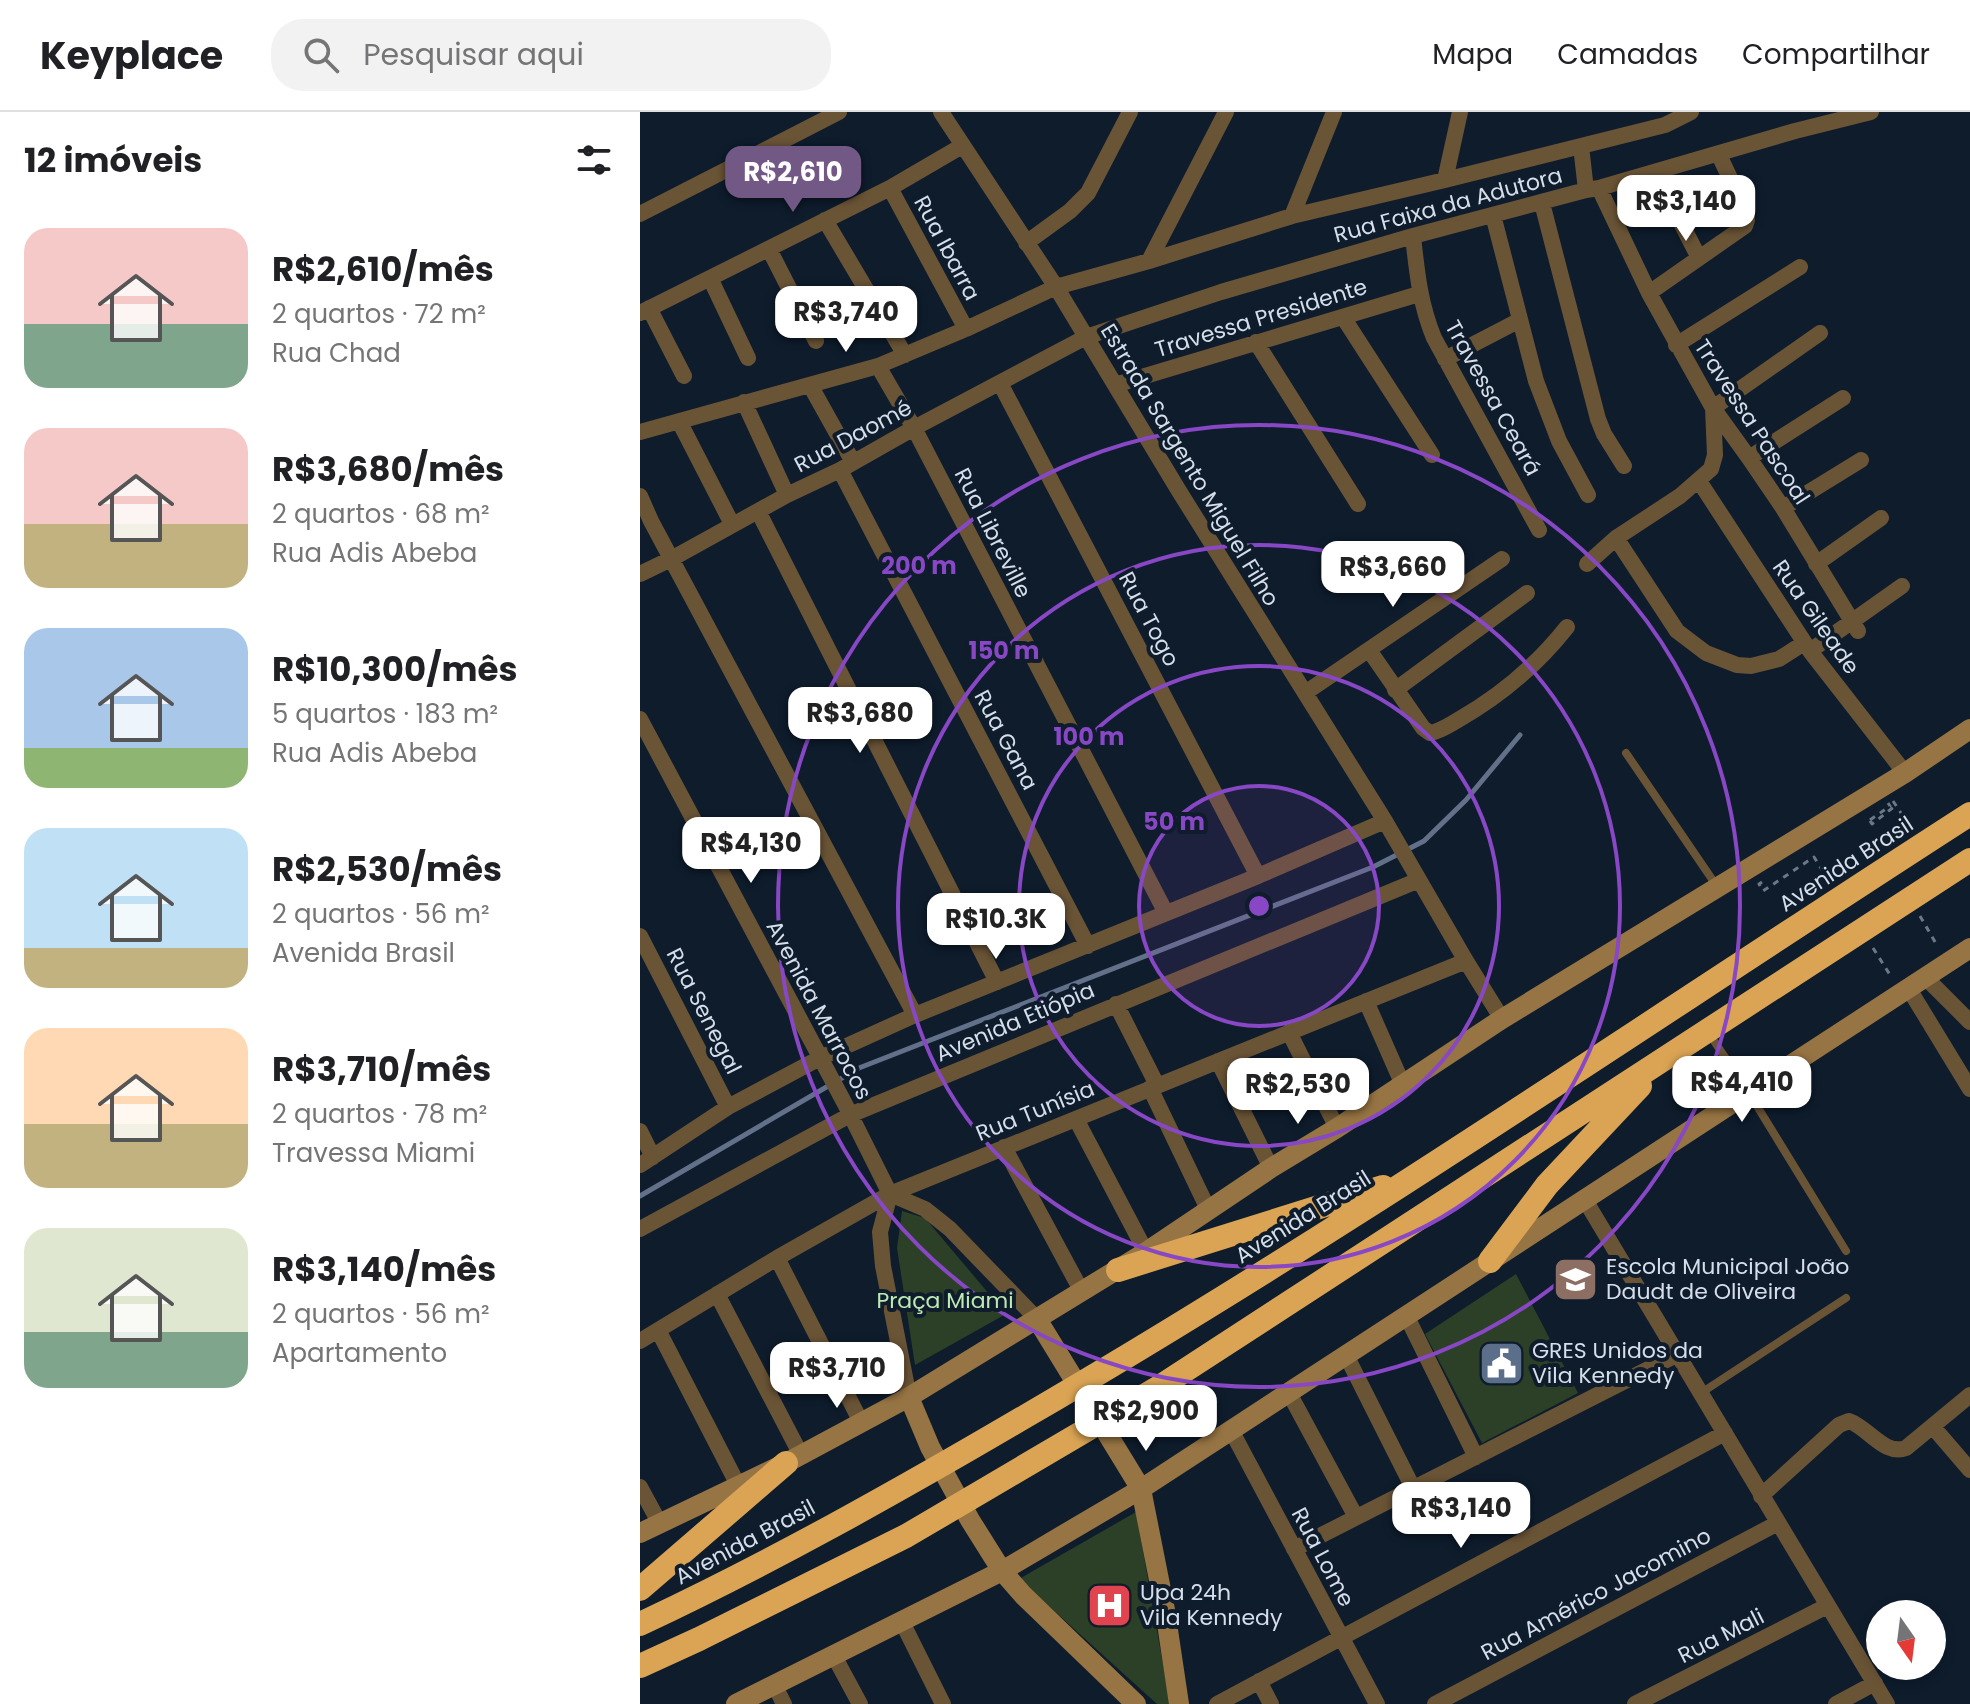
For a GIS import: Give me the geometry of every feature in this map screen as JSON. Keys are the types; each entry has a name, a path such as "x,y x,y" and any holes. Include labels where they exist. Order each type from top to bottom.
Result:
{"highway":[{"name":"Avenida Brasil","path":"640,1624 883,1499 1136,1352 1416,1177 1970,814"},
{"path":"640,1666 906,1536 1161,1386 1970,860"},
{"path":"1490,1261 1547,1185 1669,1055"},
{"path":"1118,1270 1416,1177"},
{"path":"640,1589 793,1459"}],"street":[{"path":"640,214 839,112"},
{"name":"Estrada Sargento Miguel Filho","path":"941,112 1056,287 1419,880"},
{"path":"1026,243 1070,211 1088,193 1130,112"},
{"path":"1149,261 1226,112"},
{"path":"1292,216 1334,112"},
{"path":"1445,180 1460,112"},
{"name":"Rua Faixa da Adutora","path":"640,432 878,366 1056,287 1292,216 1665,125 1691,112"},
{"name":"Rua Faixa da Adutora","path":"1086,337 1221,292 1413,236 1864,113"},
{"path":"684,376 645,311 890,188 962,146"},
{"name":"Travessa Pascoal","path":"1581,146 1593,189 1676,345 1713,408 1783,508 1855,626"},
{"path":"1649,293 1745,226 1746,212 1719,155"},
{"path":"1655,172 1699,258"},
{"name":"Rua Ibarra","path":"890,188 966,329"},
{"path":"1542,203 1598,419 1624,466"},
{"path":"1493,215 1536,381 1559,441 1588,495"},
{"path":"825,220 905,355"},
{"name":"Travessa Ceará","path":"1413,236 1419,294 1426,318 1445,359 1539,530"},
{"path":"769,249 816,341"},
{"path":"1676,345 1800,267"},
{"path":"710,278 748,358"},
{"name":"Travessa Presidente","path":"1115,385 1419,294"},
{"path":"1343,317 1432,455"},
{"path":"1445,359 1520,320"},
{"path":"1587,564 1616,538 1699,481 1711,469 1715,455 1713,408 1820,333"},
{"name":"Rua Daomé","path":"640,574 1086,337"},
{"path":"1256,342 1358,504"},
{"name":"Rua Libreville","path":"878,366 914,428 1166,913"},
{"name":"Rua Togo","path":"1000,383 1258,876"},
{"name":"Rua Gana","path":"810,385 846,466 1088,946"},
{"path":"1749,458 1843,398"},
{"path":"744,402 787,495"},
{"path":"679,421 732,524"},
{"path":"1783,508 1861,460"},
{"name":"Rua Gileade","path":"1699,481 1807,647 1905,773"},
{"path":"640,496 915,1015"},
{"path":"758,511 997,982"},
{"path":"1816,564 1881,518"},
{"path":"1616,538 1677,631 1706,653 1737,665 1751,666 1779,659 1855,626 1902,586"},
{"path":"1305,693 1502,559"},
{"path":"1395,690 1527,593"},
{"path":"1369,650 1395,690 1430,733 1472,712 1508,686 1546,653 1567,627"},
{"name":"Avenida Marrocos","path":"640,719 890,1194"},
{"name":"Avenida Brasil","path":"640,1533 793,1459 909,1397 1118,1270 1502,1019 1717,886 1886,792 1905,773 1970,729"},
{"name":"Avenida Etiópia","path":"647,1161 728,1107 823,1064 915,1015 1385,821"},
{"path":"1419,880 1502,1019"},
{"name":"Avenida Etiópia","path":"640,1229 848,1110 1419,880"},
{"name":"Rua Senegal","path":"640,936 728,1107"},
{"path":"736,1704 1002,1571 1141,1489 1749,1093 1909,982 1970,948"},
{"name":"Rua Tunísia","path":"646,1333 890,1194 1466,961"},
{"path":"1909,982 1970,1022"},
{"path":"1909,982 1970,1089"},
{"path":"1366,1001 1403,1085"},
{"path":"1116,1004 1208,1209"},
{"path":"1289,1032 1337,1128"},
{"path":"1218,1061 1271,1168"},
{"path":"1076,1119 1146,1252"},
{"path":"640,1131 647,1161"},
{"path":"1004,1147 1082,1292"},
{"path":"1136,1704 1002,1571 930,1447 909,1397 883,1266 880,1232 890,1194 925,1209 950,1229 1037,1319 1141,1489 1165,1610 1179,1704"},
{"path":"1585,1200 1887,1704"},
{"path":"777,1258 861,1422"},
{"path":"717,1294 793,1459"},
{"path":"1406,1315 1476,1457"},
{"path":"646,1333 738,1485"},
{"path":"1294,1549 1678,1354"},
{"path":"1346,1355 1413,1488"},
{"path":"1289,1393 1356,1517"},
{"path":"1761,1496 1839,1425 1849,1421 1859,1425 1896,1451 1906,1448 1969,1398"},
{"path":"1933,1427 1970,1470"},
{"name":"Rua Lome","path":"1231,1430 1377,1704"},
{"path":"1217,1704 1725,1433"},
{"path":"640,1487 660,1524"},
{"name":"Rua Américo Jacomino","path":"1435,1704 1778,1523"},
{"name":"Rua Mali","path":"1635,1704 1827,1606"},
{"path":"901,1620 943,1704"},
{"path":"833,1654 860,1704"},
{"path":"1259,1681 1271,1704"},
{"path":"1836,1704 1875,1683"},
{"path":"774,1684 784,1704"}],"lane":[{"path":"1626,753 1717,886"},
{"path":"1707,1031 1846,1251"},
{"path":"1701,1393 1846,1298"}],"path":[{"path":"1886,792 1890,806 1870,820 1872,824 1895,806"},
{"path":"1886,792 1921,845"},
{"path":"1772,876 1759,884 1763,891 1814,857 1830,882"},
{"path":"1910,898 1949,962"},
{"path":"1870,943 1909,982"}],"green space":[{"name":"Praça Miami","path":"902,1211 925,1218 1006,1314 915,1365 897,1248"},
{"name":"GRES Unidos da Vila Kennedy","path":"1516,1274 1578,1393 1482,1443 1425,1334"},
{"path":"1136,1512 1170,1704 1157,1704 1019,1579"}],"waterway":[{"path":"640,1196 859,1068 1373,867 1424,841 1466,800 1520,735"}],"place":[{"name":"Escola Municipal João Daudt de Oliveira","path":"1575,1279"},
{"name":"GRES Unidos da Vila Kennedy","path":"1501,1363"},
{"name":"Upa 24h Vila Kennedy","path":"1109,1605"}]}
